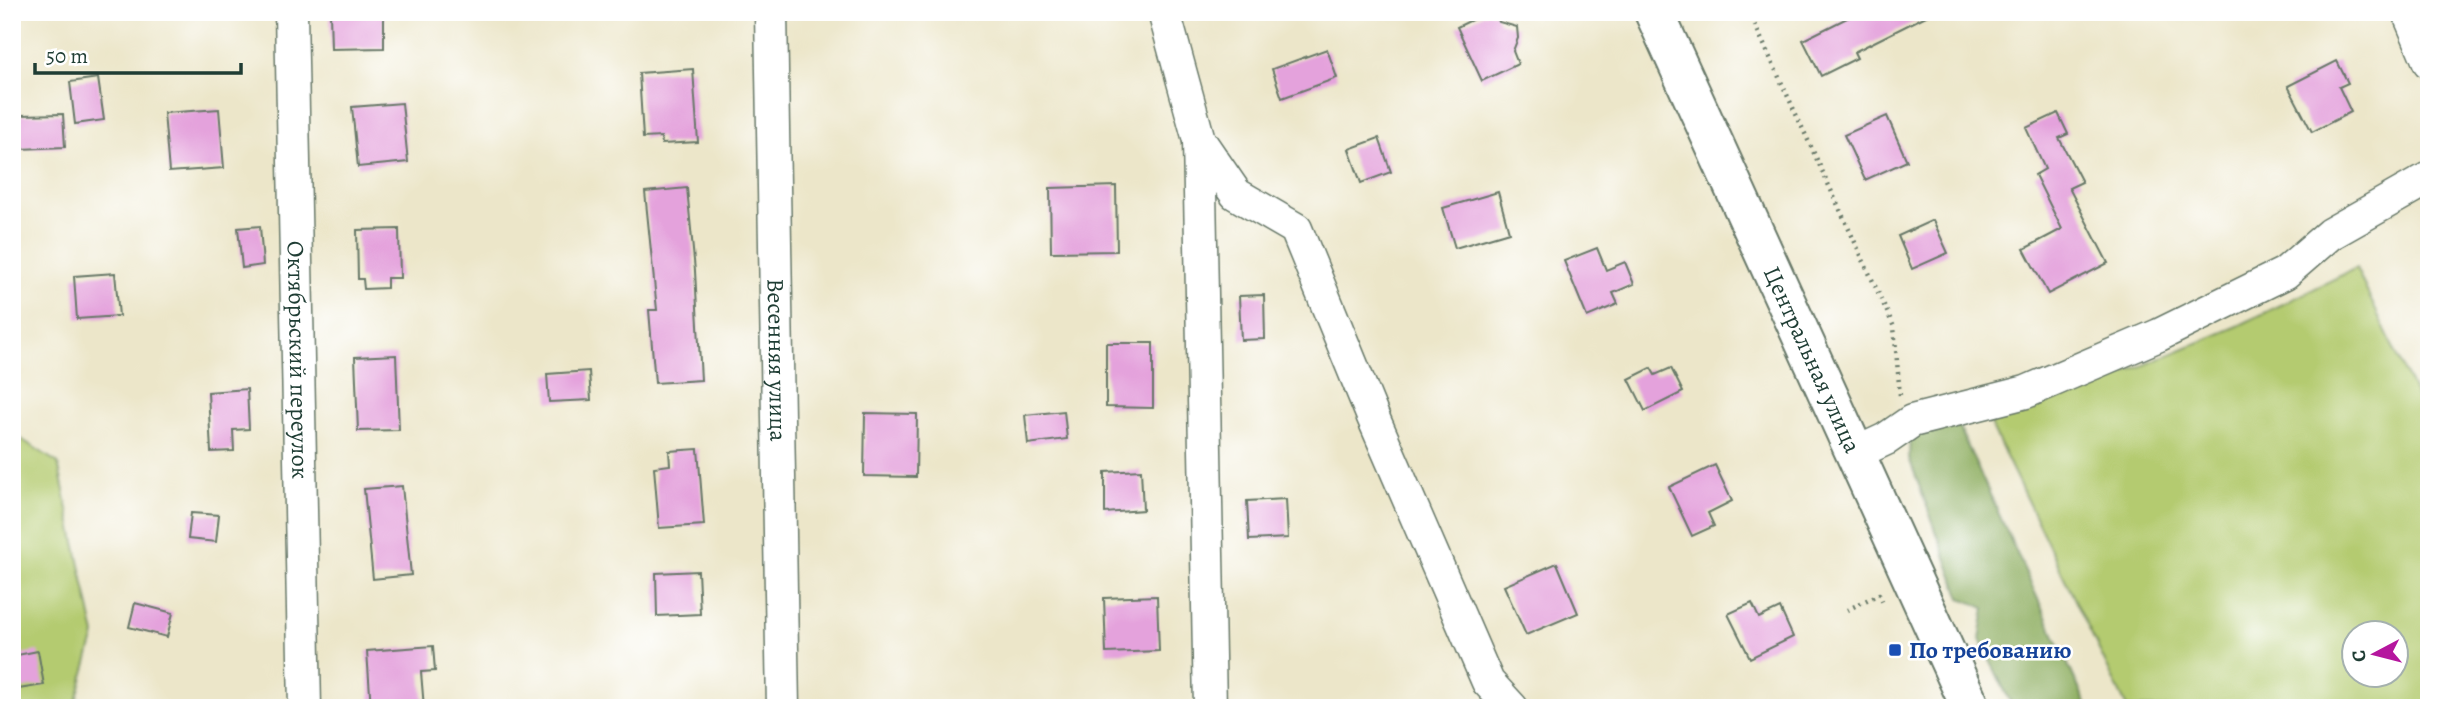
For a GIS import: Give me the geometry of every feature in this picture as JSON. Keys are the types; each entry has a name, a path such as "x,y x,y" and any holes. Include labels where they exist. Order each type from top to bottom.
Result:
{"main road":[{"name":"Центральная улица","path":"1654,12 1870,447 1970,708"}],"street":[{"name":"Октябрьский переулок","path":"291,12 305,708"},
{"name":"Весенняя улица","path":"771,12 783,708"},
{"path":"1164,12 1199,140 1210,708"},
{"path":"2408,12 2429,61"},
{"path":"1199,140 1236,194 1296,229 1373,417 1488,682 1512,708"},
{"path":"1870,447 1912,421 2026,393 2159,335 2285,273 2330,234 2429,178"}],"path":[{"path":"1749,12 1894,327 1900,401 1870,447"},
{"path":"1847,610 1879,594 1884,605"}],"green space":[{"path":"2356,268 2429,424 2429,708 2127,708 1985,413 2075,394 2238,326"},
{"path":"1957,423 2088,708 2013,708 1980,639 1985,608 1961,598 1909,458 1910,433"},
{"path":"12,433 58,463 95,635 74,708 12,708"}],"building":[{"path":"330,12 384,12 384,48 331,49"},
{"path":"1488,12 1495,12 1499,22 1517,27 1518,38 1513,51 1518,64 1482,81 1457,27"},
{"path":"1859,12 1934,12 1854,52 1857,58 1821,76 1803,40"},
{"path":"1327,49 1337,78 1282,98 1272,69"},
{"path":"2337,61 2348,83 2339,87 2351,112 2312,132 2288,86"},
{"path":"693,69 698,142 662,144 661,137 643,138 639,73"},
{"path":"98,78 104,120 75,124 70,82"},
{"path":"402,103 408,162 358,167 352,107"},
{"path":"219,109 224,168 169,172 164,113"},
{"path":"2058,113 2068,134 2059,138 2082,182 2069,188 2108,263 2048,294 2024,249 2062,229 2035,175 2045,169 2026,128"},
{"path":"63,114 65,147 21,149 20,115"},
{"path":"1887,116 1907,161 1865,180 1844,135"},
{"path":"1379,138 1391,172 1361,183 1349,149"},
{"path":"1116,186 1117,251 1051,252 1050,188"},
{"path":"687,188 701,380 655,383 649,310 657,310 645,192"},
{"path":"1498,192 1509,232 1455,248 1443,208"},
{"path":"1933,220 1948,253 1912,269 1898,236"},
{"path":"260,226 263,265 242,268 238,228"},
{"path":"399,229 400,278 387,278 387,288 364,289 363,279 358,279 357,230"},
{"path":"1597,248 1606,270 1625,262 1634,284 1613,293 1618,304 1587,317 1564,261"},
{"path":"115,273 119,316 77,319 74,276"},
{"path":"1264,295 1265,339 1241,340 1239,296"},
{"path":"1106,343 1153,343 1153,408 1106,407"},
{"path":"396,355 399,430 358,431 355,357"},
{"path":"1651,368 1655,375 1671,368 1683,392 1645,411 1629,379"},
{"path":"589,371 591,400 549,402 547,374"},
{"path":"247,389 249,429 233,430 234,451 211,452 208,392"},
{"path":"1064,411 1067,439 1028,444 1025,415"},
{"path":"865,413 917,414 916,477 864,476"},
{"path":"698,449 704,525 659,528 654,467 670,465 669,451"},
{"path":"1715,465 1732,501 1708,513 1714,526 1692,536 1669,487"},
{"path":"1141,470 1143,510 1105,513 1105,472"},
{"path":"402,486 411,575 373,579 364,489"},
{"path":"1286,499 1288,538 1249,540 1247,501"},
{"path":"191,513 219,515 216,542 188,539"},
{"path":"1557,563 1578,613 1526,635 1504,586"},
{"path":"698,571 700,614 657,616 656,573"},
{"path":"1157,596 1159,651 1106,653 1104,598"},
{"path":"135,603 173,613 167,637 129,627"},
{"path":"1752,603 1759,618 1780,608 1793,637 1750,658 1728,614"},
{"path":"433,646 435,671 421,672 424,708 371,708 367,651"},
{"path":"38,651 44,685 12,690 12,656"}],"place":[{"name":"По требованию","path":"1895,650"}]}
